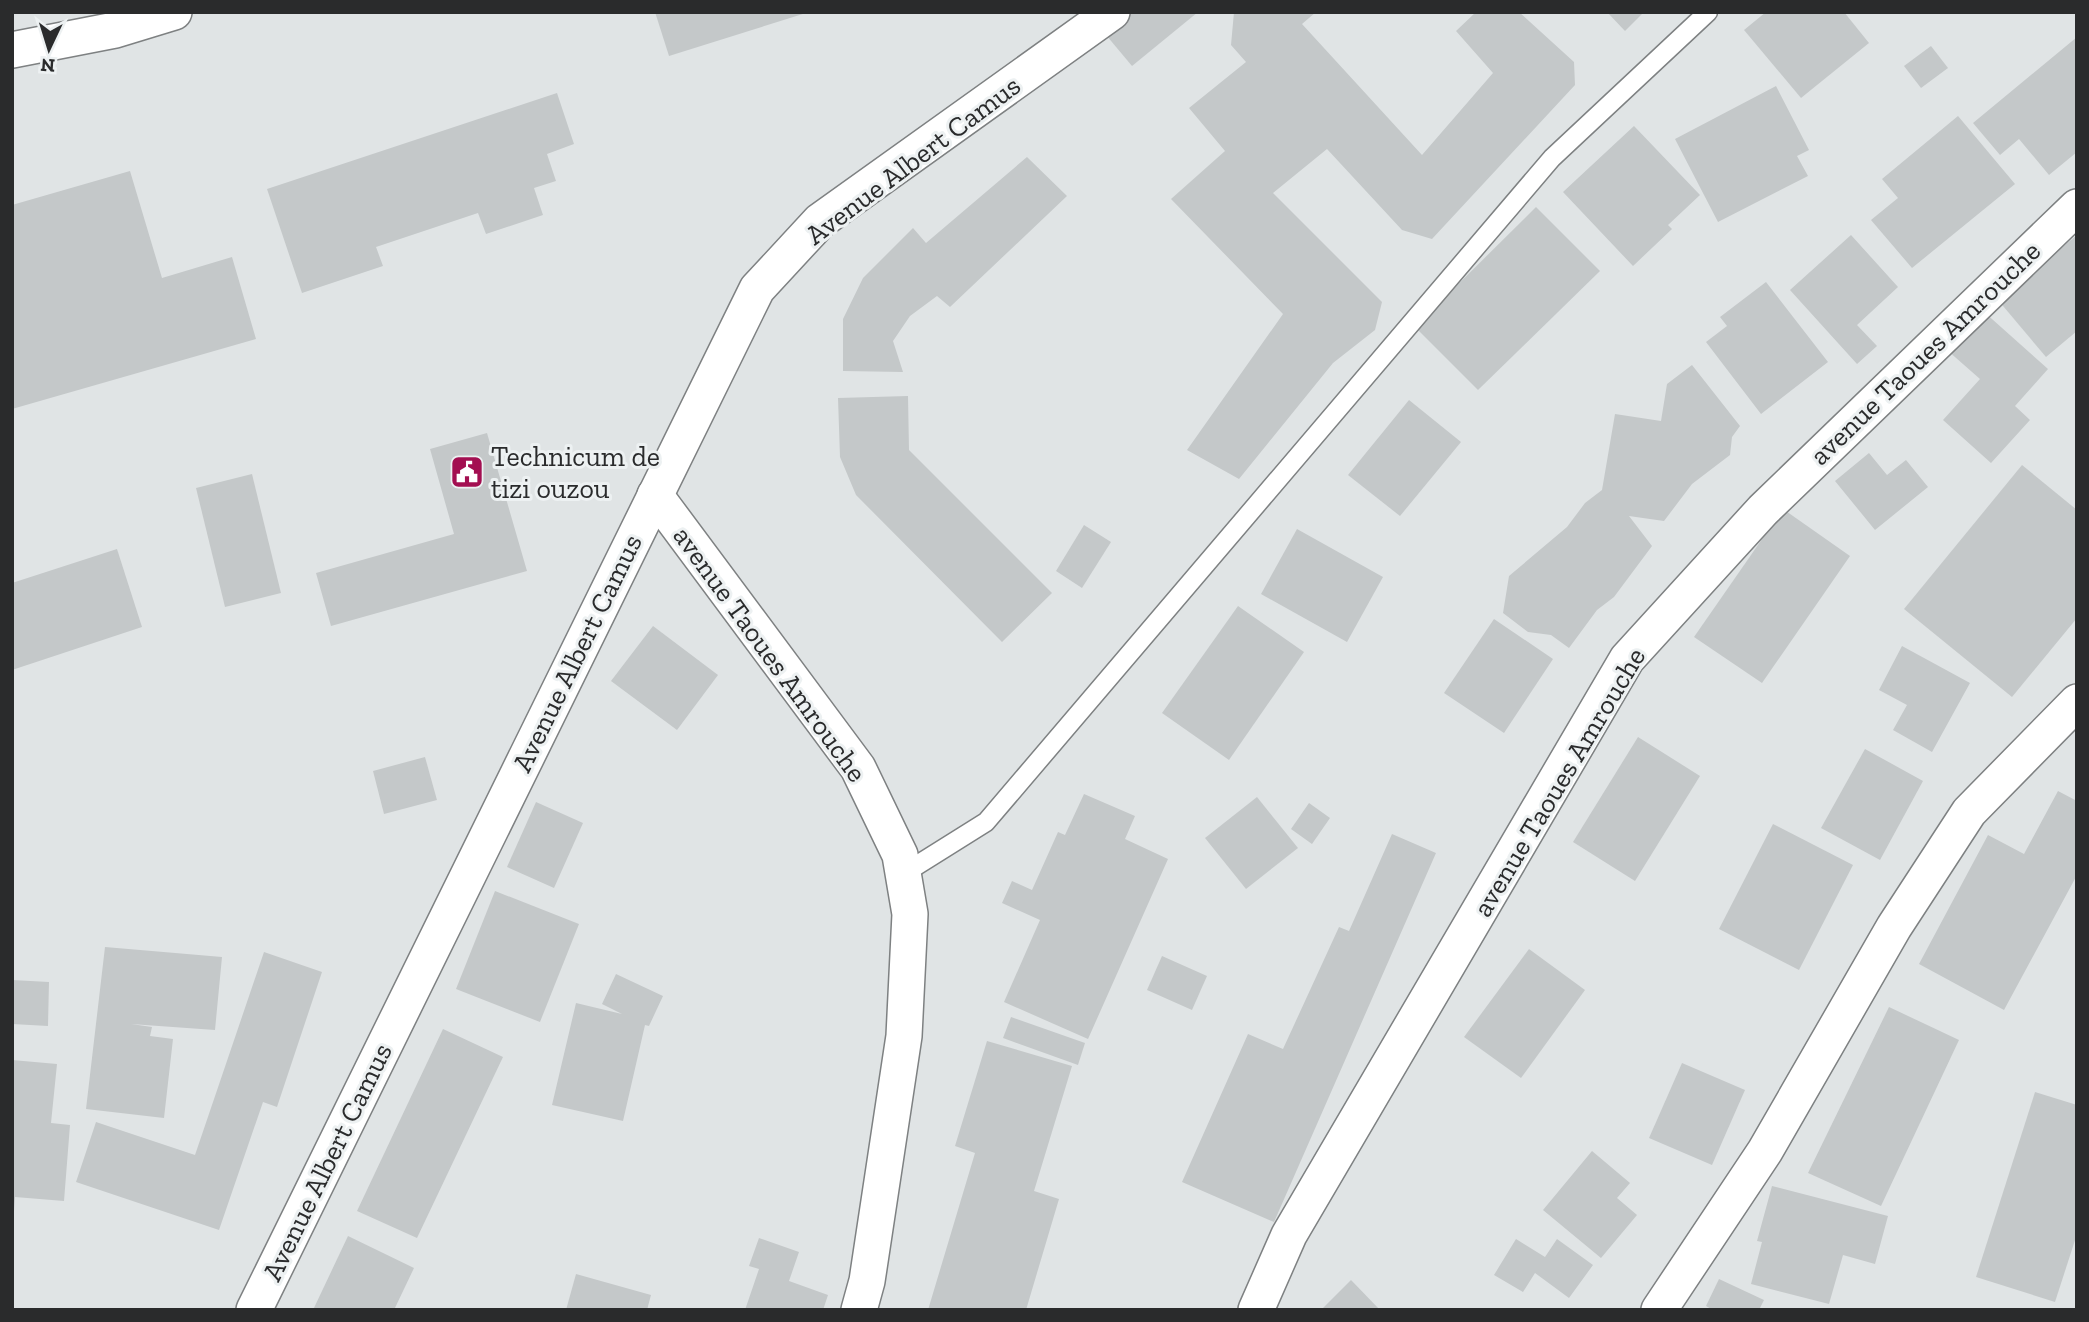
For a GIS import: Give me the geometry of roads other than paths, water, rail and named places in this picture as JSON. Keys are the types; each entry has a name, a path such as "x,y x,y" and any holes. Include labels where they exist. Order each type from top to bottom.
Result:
{"street":[{"path":"12,50 115,30 174,12"},
{"name":"Avenue Albert Camus","path":"254,1310 757,289 820,221 1112,12"},
{"name":"avenue Taoues Amrouche","path":"1256,1310 1289,1235 1627,659 1763,510 2077,207"},
{"name":"avenue Taoues Amrouche","path":"654,495 858,768 900,855 910,914 904,1036 867,1281 859,1310"},
{"path":"1658,1310 1765,1151 1894,927 1969,811 2077,702"}],"lane":[{"path":"903,874 986,822 1552,158 1708,12"}],"place":[{"name":"Technicum de tizi ouzou","path":"467,472"}]}
